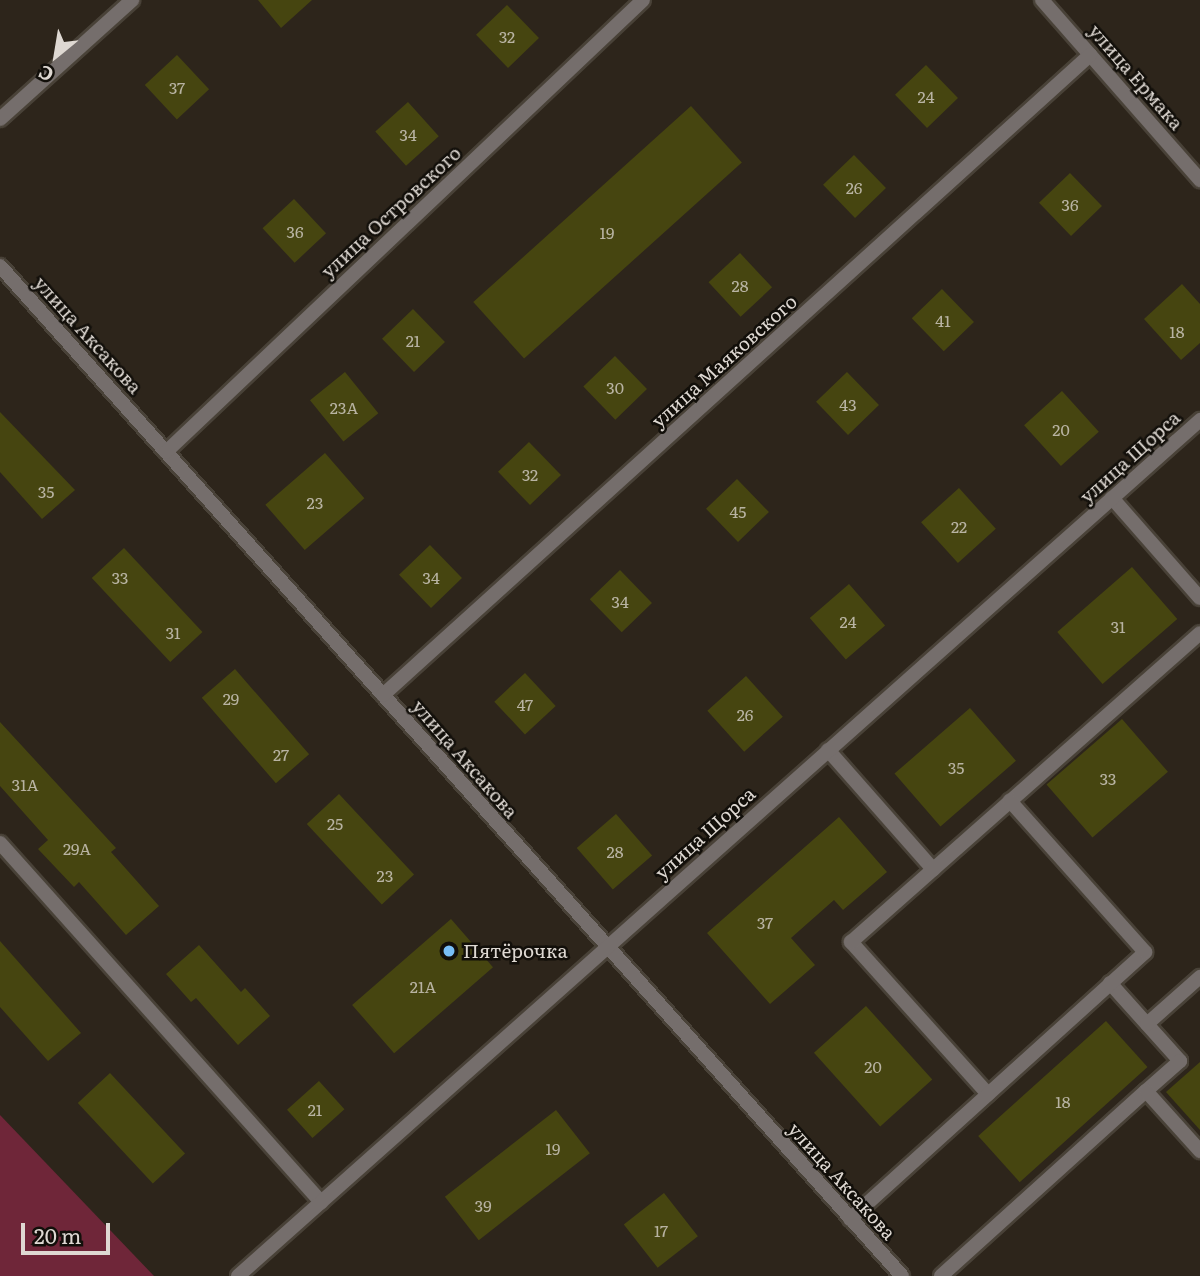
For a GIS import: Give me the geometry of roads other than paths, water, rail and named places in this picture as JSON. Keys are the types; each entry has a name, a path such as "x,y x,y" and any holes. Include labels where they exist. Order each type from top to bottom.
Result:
{"street":[{"path":"0,119 132,0"},
{"name":"улица Островского","path":"166,452 643,0"},
{"name":"улица Ермака","path":"1042,0 1200,180"},
{"name":"улица Маяковского","path":"383,695 1090,55"},
{"name":"улица Аксакова","path":"0,266 383,695 604,948 902,1276"},
{"name":"улица Щорса","path":"238,1276 1200,420"},
{"path":"1112,498 1200,598"},
{"path":"988,1094 851,942 1200,633"},
{"path":"828,750 933,869"},
{"path":"850,1219 1145,952 1010,802"},
{"path":"0,843 321,1202"},
{"path":"1147,1024 1200,977"},
{"path":"941,1276 1180,1061 1110,983"},
{"path":"1146,1091 1200,1151"}],"place":[{"name":"Пятёрочка","path":"449,951"}]}
